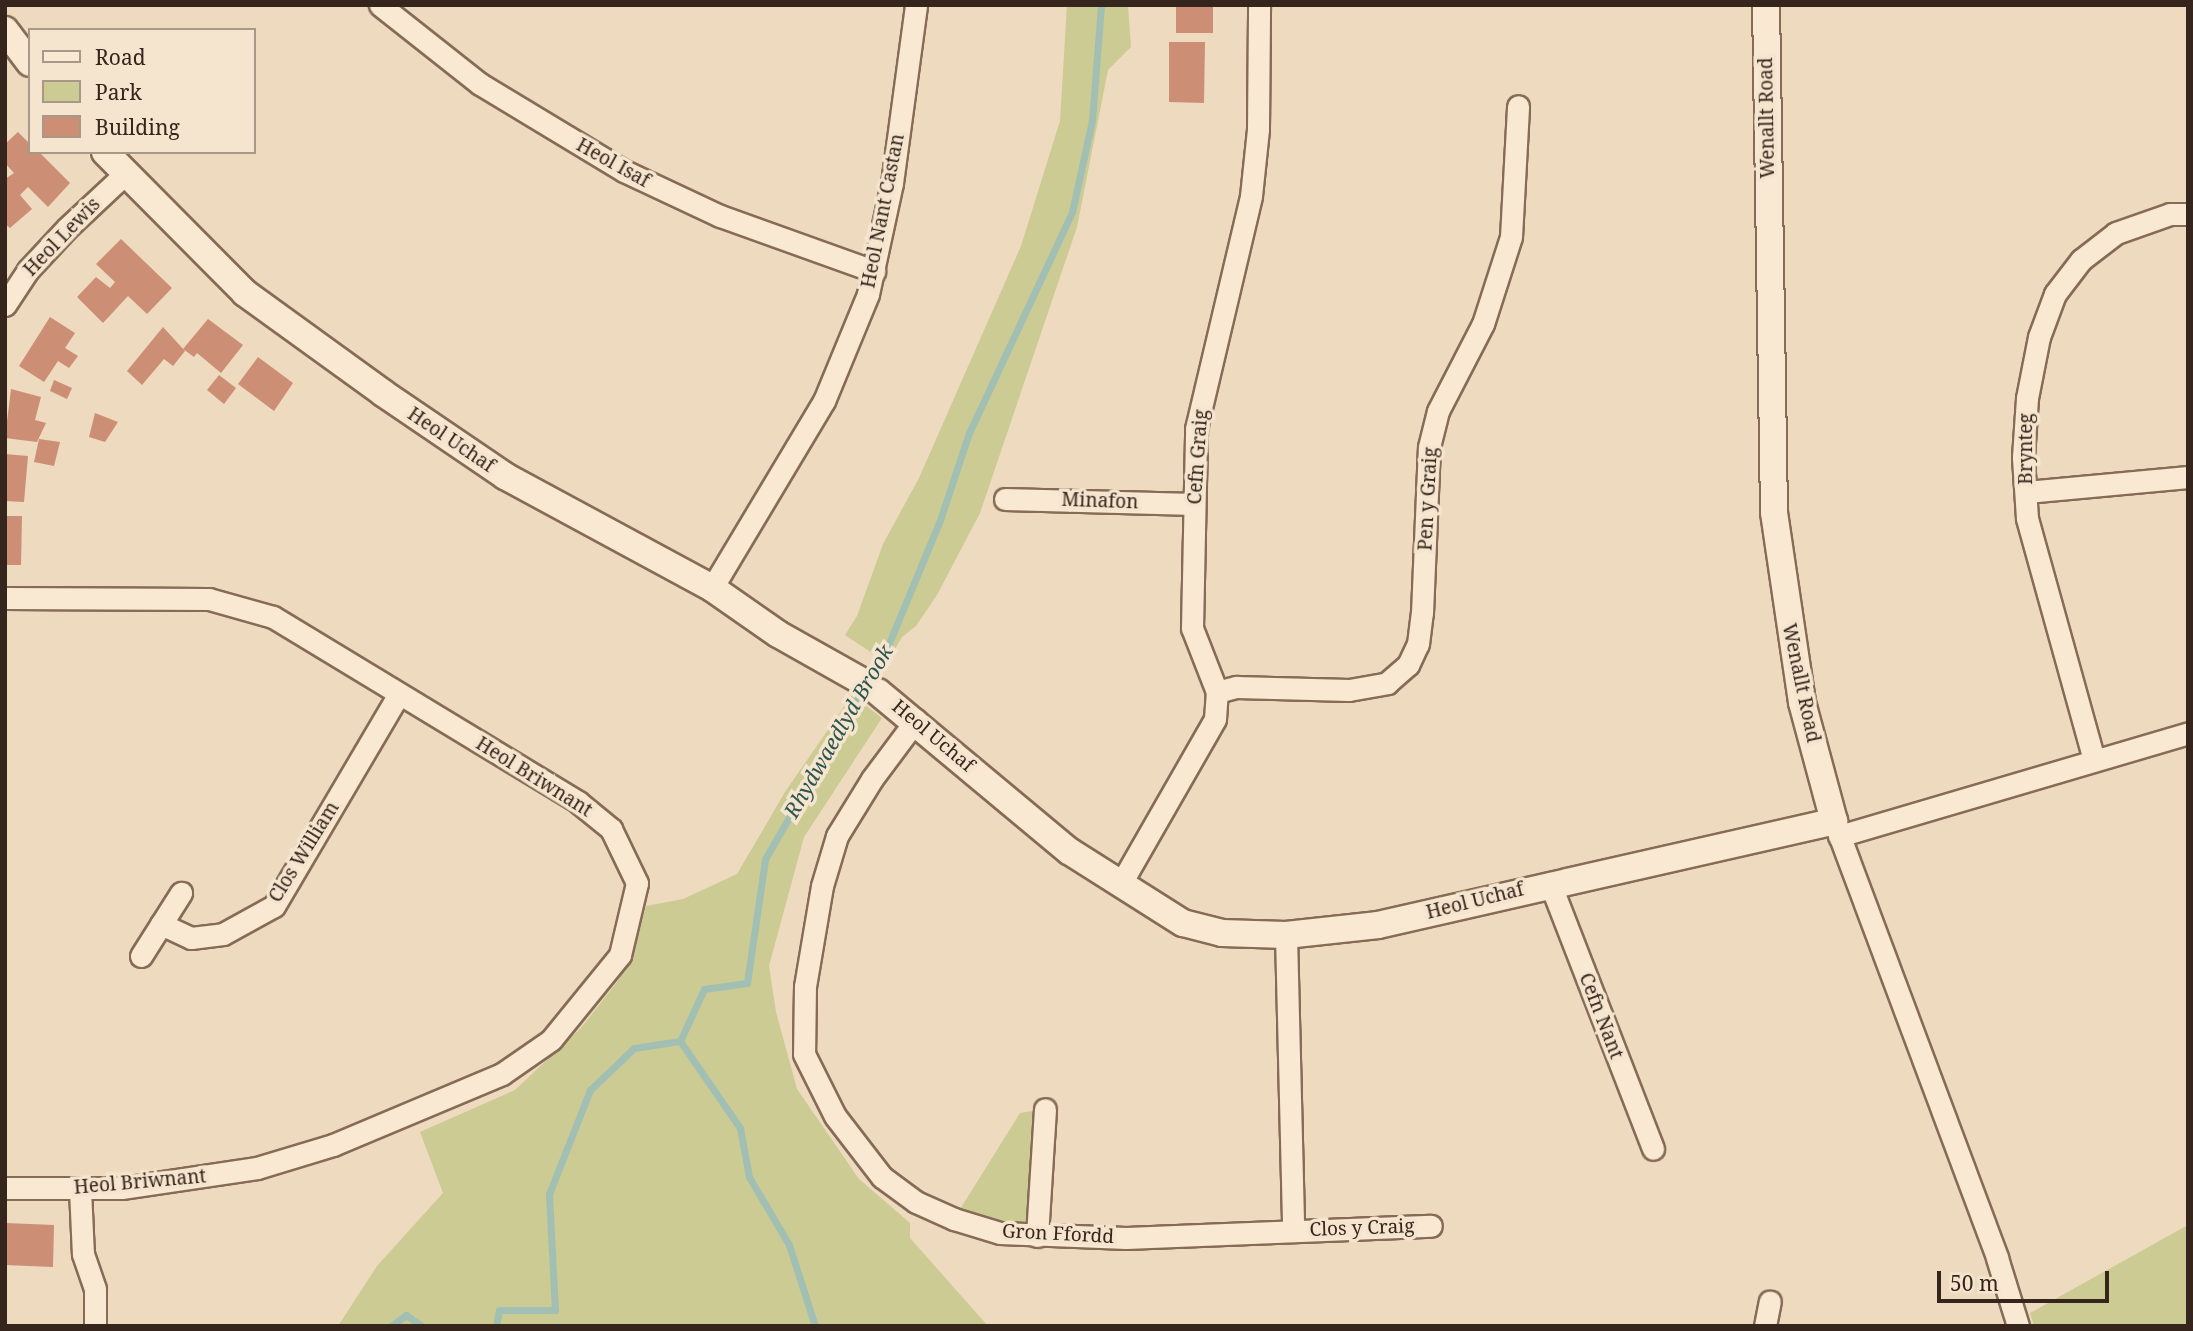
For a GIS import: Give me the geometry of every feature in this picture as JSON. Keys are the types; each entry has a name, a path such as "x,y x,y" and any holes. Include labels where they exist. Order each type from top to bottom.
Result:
{"street":[{"name":"Heol Isaf","path":"380,5 480,85 624,172 720,216 874,271"},
{"name":"Heol Nant Castan","path":"712,588 824,401 874,271 892,183 915,5"},
{"name":"Cefn Graig","path":"1217,692 1192,628 1196,429 1251,196 1258,129 1259,5"},
{"name":"Wenallt Road","path":"1766,5 1774,512 1802,702 1837,829 1997,1258 2018,1326"},
{"path":"5,30 28,60"},
{"name":"Pen y Graig","path":"1217,692 1236,687 1349,690 1387,683 1408,665 1418,645 1422,613 1429,447 1438,411 1483,324 1511,237 1518,106"},
{"name":"Heol Uchaf","path":"107,154 245,293 383,393 505,476 712,588 778,634 868,686 916,720 1069,850 1183,923 1222,933 1286,935 1378,925 1549,883 1837,829"},
{"name":"Heol Lewis","path":"5,305 51,244 125,174"},
{"name":"Brynteg","path":"2094,760 2036,564 2026,492 2027,398 2039,337 2055,294 2081,260 2116,233 2170,214 2188,214"},
{"path":"2026,492 2188,477"},
{"name":"Minafon","path":"1005,499 1194,504"},
{"name":"Heol Briwnant","path":"5,598 209,599 273,617 578,802 611,829 636,883 620,955 551,1040 502,1074 419,1112 257,1168 183,1182 80,1189 5,1188"},
{"path":"1120,885 1196,758 1215,719 1217,692"},
{"name":"Clos William","path":"161,924 191,938 223,934 274,906 399,694"},
{"name":"Gron Ffordd","path":"916,720 872,779 837,836 822,886 805,986 804,1054 835,1116 882,1177 916,1202 954,1219 1000,1233 1126,1238 1293,1230"},
{"path":"1837,829 2187,737"},
{"name":"Cefn Nant","path":"1549,883 1653,1149"},
{"path":"141,956 181,893"},
{"path":"1286,935 1293,1230"},
{"path":"1037,1236 1045,1109"},
{"path":"80,1189 83,1254 95,1289 95,1326"},
{"name":"Clos y Craig","path":"1293,1230 1430,1226"},
{"path":"1765,1326 1770,1301"}],"green space":[{"path":"1067,5 1128,5 1131,47 1108,70 1077,227 980,513 937,595 916,626 902,637 887,663 845,635 857,616 883,544 919,478 1021,246 1060,121"},
{"path":"852,695 882,718 804,837 769,966 776,1012 797,1089 859,1179 910,1223 910,1238 988,1326 338,1326 377,1266 443,1193 420,1132 515,1090 580,1029 617,982 633,951 646,906 683,899 737,874 785,792"},
{"path":"1045,1109 1037,1236 954,1219 1020,1113"},
{"path":"2188,1225 2188,1326 2034,1326 2030,1313"}],"building":[{"path":"1176,5 1213,5 1213,33 1176,33"},
{"path":"1169,42 1205,42 1204,103 1169,102"},
{"path":"18,132 28,142 28,154 41,154 70,183 48,207 28,187 20,195 32,209 10,228 5,224 5,179 14,173 5,163 5,144"},
{"path":"121,239 172,288 147,314 128,296 103,323 77,297 96,277 110,288 115,282 96,264"},
{"path":"50,317 75,333 65,348 78,356 69,368 58,361 44,382 19,366"},
{"path":"208,319 243,345 221,373 197,353 194,357 183,349"},
{"path":"163,327 185,351 173,366 164,359 142,385 127,371"},
{"path":"258,357 293,383 274,411 238,384"},
{"path":"219,375 236,388 224,404 207,390"},
{"path":"54,380 72,388 67,399 50,391"},
{"path":"11,389 41,397 35,420 46,423 37,442 5,438"},
{"path":"95,413 118,422 105,442 89,437"},
{"path":"39,439 60,442 54,466 34,462"},
{"path":"5,454 28,456 24,502 5,501"},
{"path":"5,516 22,516 21,565 5,565"},
{"path":"5,1223 54,1225 53,1267 5,1265"}],"waterway":[{"name":"Rhydwaedlyd Brook","path":"496,1326 499,1310 555,1310 549,1194 590,1090 634,1048 680,1041 704,989 747,983 765,859 887,648 940,520 969,433 1072,212 1092,120 1101,5"},
{"path":"680,1041 740,1128 749,1177 789,1245 815,1326"},
{"name":"Rhydwaedlyd Brook","path":"391,1326 406,1315 422,1326"}]}
